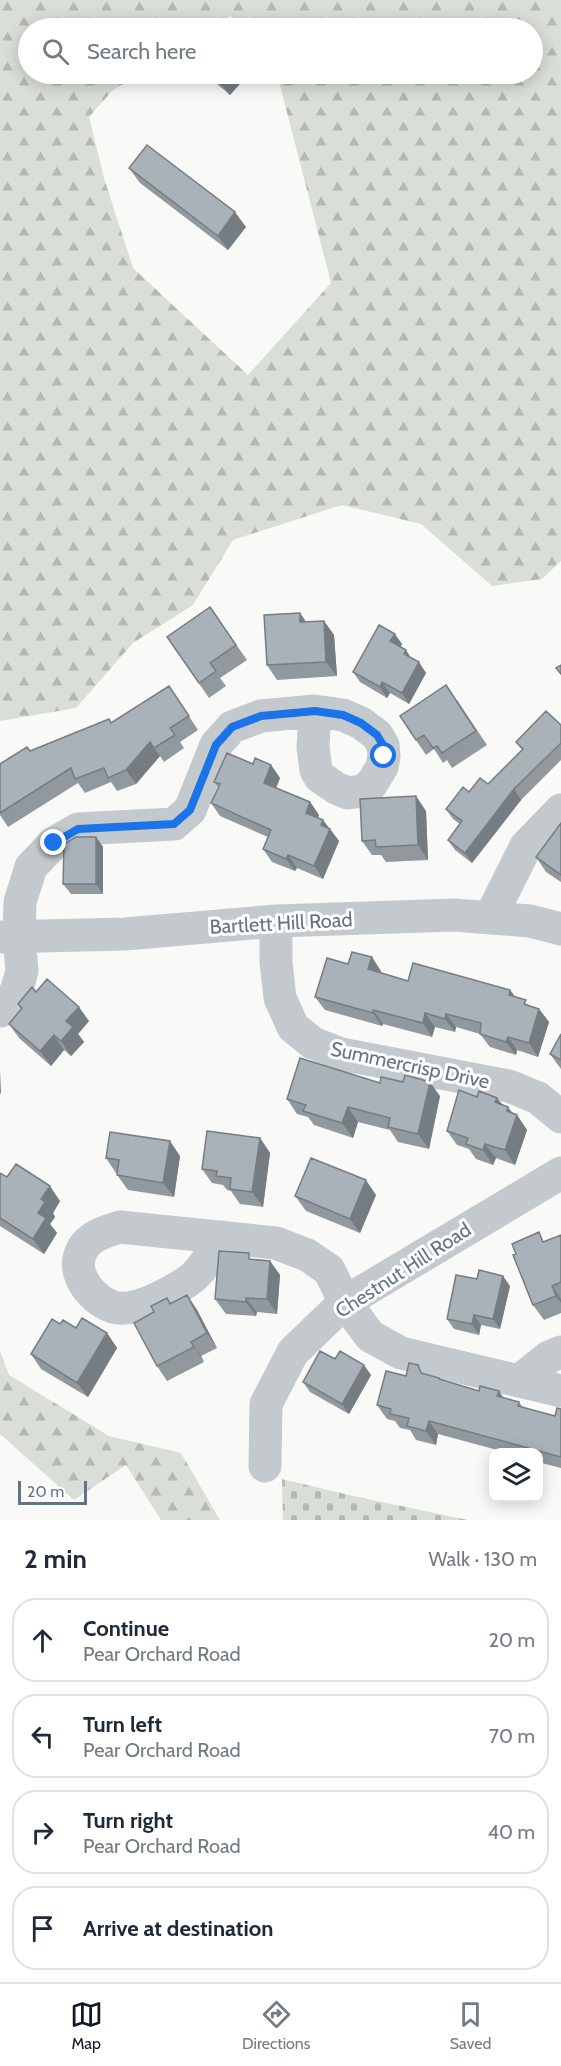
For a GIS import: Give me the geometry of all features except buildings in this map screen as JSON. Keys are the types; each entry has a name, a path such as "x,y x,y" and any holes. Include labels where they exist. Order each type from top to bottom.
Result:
{"street":[{"path":"0,1011 16,992 22,971 9,937 31,867 54,843 78,829 174,824 190,810 216,745 232,727 261,716 315,711"},
{"path":"490,918 526,846 561,810"},
{"name":"Bartlett Hill Road","path":"9,937 125,934 276,921 454,915 530,921 561,929"},
{"name":"Summercrisp Drive","path":"276,921 276,962 280,998 293,1027 313,1043 341,1054 509,1086 538,1098 561,1117"},
{"name":"Chestnut Hill Road","path":"265,1466 266,1404 293,1352 345,1302 561,1173"},
{"path":"222,1237 276,1243 307,1255 329,1270 345,1302 370,1336 401,1353 561,1391"},
{"path":"519,1381 549,1357 561,1352"}],"green space":[{"path":"0,0 561,0 561,561 542,579 492,586 421,524 342,505 233,540 193,605 133,643 76,708 0,721","holes":["230,16 232,18 543,18 543,84 280,84 331,283 248,375 133,268 104,178 89,117 112,91 123,84 18,84 18,18 227,18"]},
{"path":"0,1351 9,1375 109,1436 181,1453 220,1520 161,1520 126,1465 74,1500 0,1434"},
{"path":"282,1479 349,1495 468,1520 283,1520"}],"route":[{"path":"54,843 78,829 174,824 190,810 216,745 232,727 261,716 315,711 343,715 361,723 377,735 383,745 384,756"}]}
